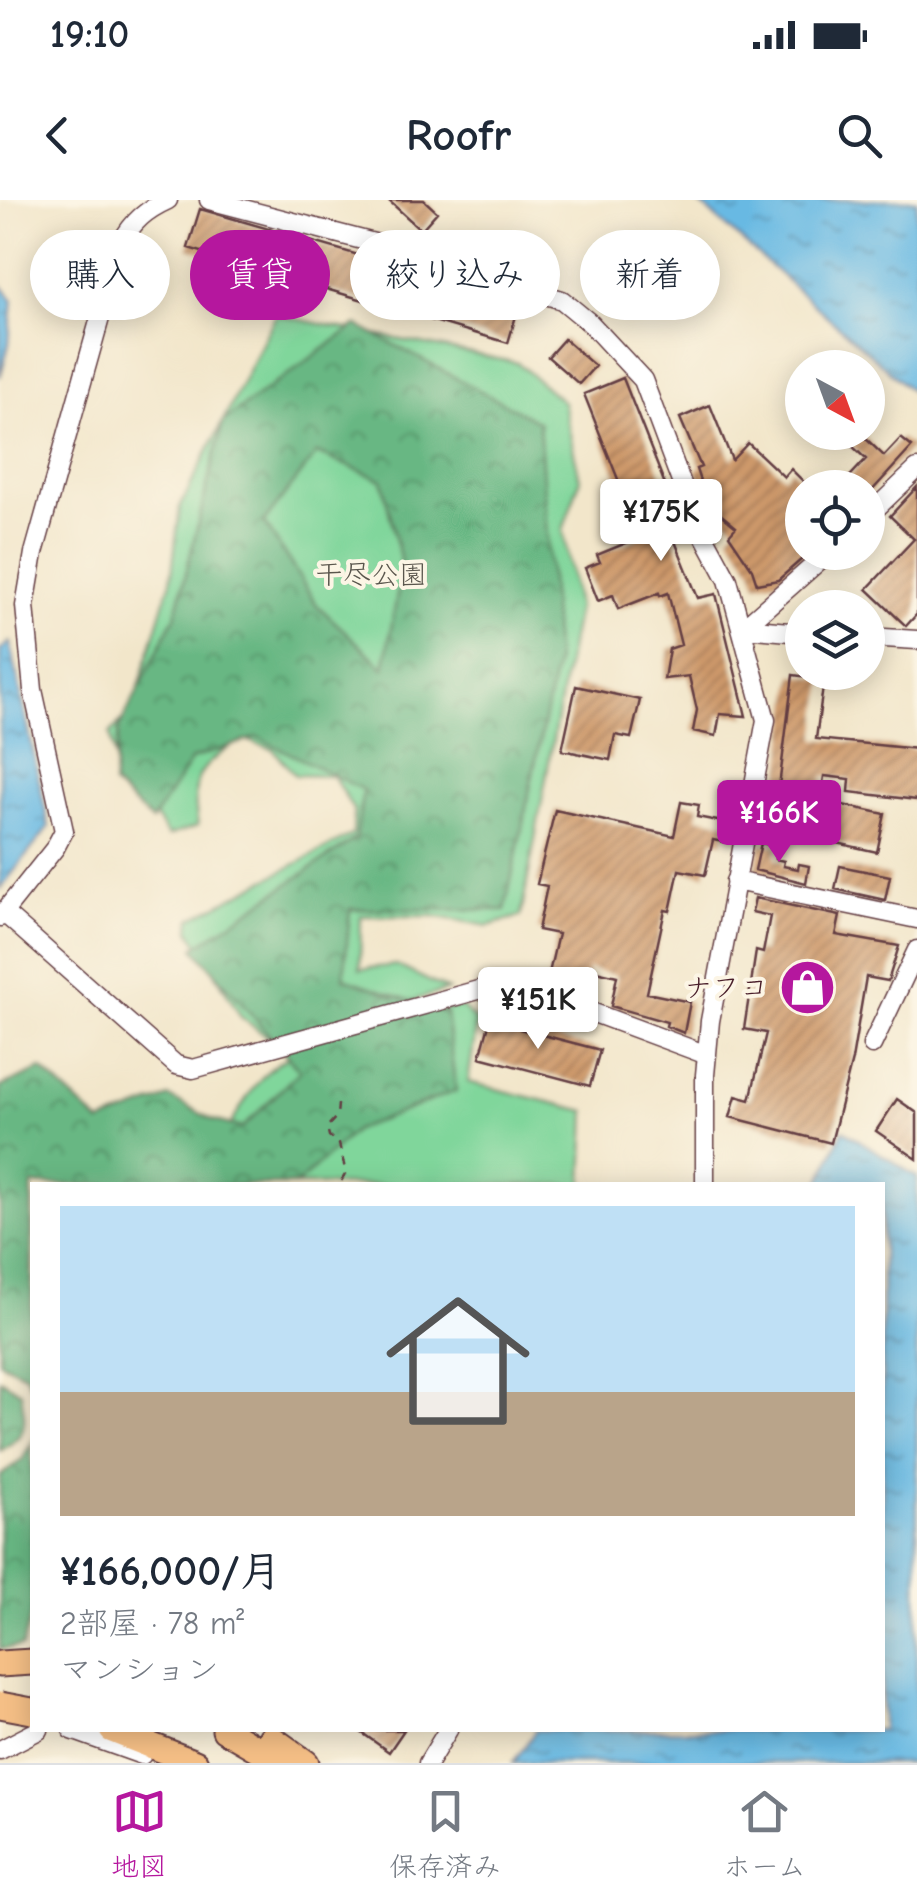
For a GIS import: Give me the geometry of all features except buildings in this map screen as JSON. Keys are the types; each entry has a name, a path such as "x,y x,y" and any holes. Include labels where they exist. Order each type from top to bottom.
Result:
{"highway":[{"path":"0,1664 30,1662"},
{"path":"0,1716 30,1699"},
{"path":"0,1705 30,1710"},
{"path":"117,1732 195,1763"},
{"path":"228,1732 282,1763"},
{"path":"261,1732 306,1763"}],"street":[{"path":"168,200 148,209 130,226 121,243 34,553 24,630 32,690 64,831 2,915 176,1065 193,1070 500,984 524,987 707,1055"},
{"path":"209,200 397,249 562,300 590,323 643,380 696,519 728,580 766,720 707,1055 705,1182"},
{"path":"273,216 288,200"},
{"path":"885,500 917,469"},
{"path":"743,628 808,570"},
{"path":"743,628 785,631"},
{"path":"885,638 917,640"},
{"path":"735,881 917,919"},
{"path":"872,1045 917,950"},
{"path":"0,1750 35,1732"},
{"path":"78,1732 164,1763"},
{"path":"428,1763 447,1732"}],"path":[{"path":"338,1104 337,1116 327,1127 339,1144 346,1174 341,1182"}],"green space":[{"name":"干尽公園","path":"274,320 301,320 518,363 563,402 580,480 563,530 577,607 521,916 488,926 433,916 361,916 360,969 396,965 448,990 274,1042 241,1017 190,930 191,919 353,834 354,811 333,776 295,775 273,749 241,738 201,773 195,794 198,826 168,836 157,819 122,793 110,734 132,710 171,580 180,507"},
{"name":"干尽公園","path":"357,325 539,422 556,663 505,910 350,909 344,978 446,1013 456,1091 355,1130 299,1182 30,1182 30,1384 25,1374 0,1362 0,1087 42,1069 100,1123 169,1097 213,1120 242,1128 300,1071 194,948 356,838 363,790 257,737 192,759 152,821 113,785 119,728 176,614 223,421","holes":["317,453 382,480 402,567 384,668 317,605 264,522"]},
{"path":"462,1007 477,1022 468,1082 586,1111 583,1182 237,1182 244,1150 232,1122 274,1066 331,1040"},
{"path":"0,1379 21,1392 24,1427 17,1439 0,1451"},
{"path":"30,1446 30,1618 22,1647 0,1649 0,1476 22,1460"}],"water":[{"path":"696,200 917,200 917,396 885,368 885,350 865,350"},
{"path":"0,284 13,300 9,344 0,377"},
{"path":"10,642 49,827 0,889 0,650"},
{"path":"843,1130 917,1177 917,1763 513,1763 535,1732 885,1732 885,1182 820,1182"}],"place":[{"name":"ナフコ","path":"807,987"}]}
